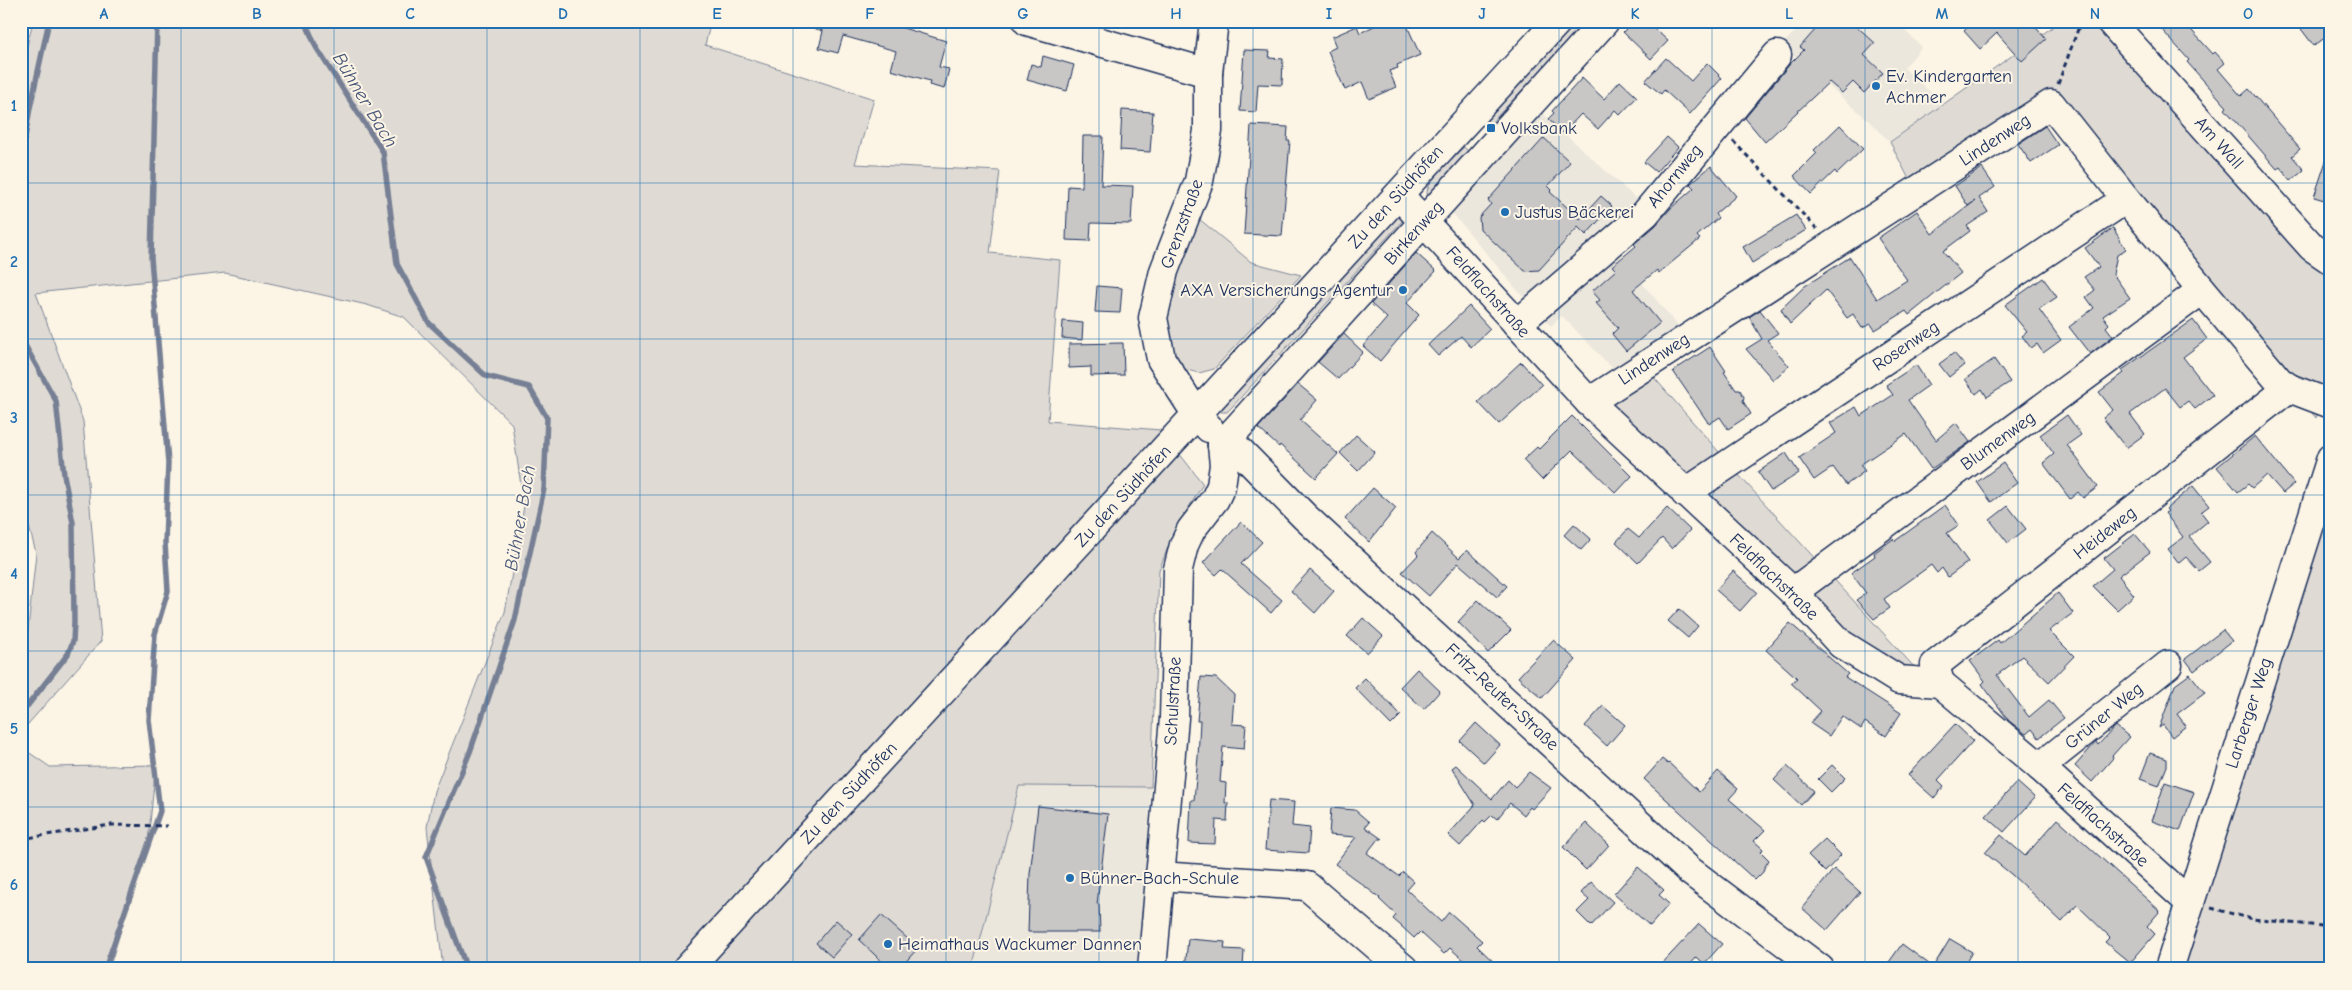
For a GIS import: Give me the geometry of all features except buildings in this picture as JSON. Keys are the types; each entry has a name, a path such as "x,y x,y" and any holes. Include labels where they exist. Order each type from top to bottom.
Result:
{"street":[{"path":"1027,21 1208,73"},
{"name":"Grenzstraße","path":"1197,415 1161,359 1153,318 1164,271 1199,181 1208,131 1208,73 1214,21"},
{"name":"Zu den Südhöfen","path":"687,969 1558,21"},
{"name":"Birkenweg","path":"1222,445 1605,21"},
{"name":"Am Wall","path":"2110,21 2312,247 2331,260"},
{"name":"Ahornweg","path":"1517,324 1645,214 1716,126 1777,55"},
{"path":"2051,104 2126,199 2279,381 2289,388 2331,404"},
{"name":"Lindenweg","path":"1589,402 2051,104"},
{"name":"Feldflachstraße","path":"1398,195 1425,222 1589,402 1793,592 1841,644 1899,680 1940,683 2040,767 2190,903"},
{"name":"Rosenweg","path":"1685,493 2126,199"},
{"name":"Blumenweg","path":"1793,592 2202,290"},
{"name":"Heideweg","path":"1940,683 1935,665 2289,388"},
{"name":"Fritz-Reuter-Straße","path":"1197,415 1222,445 1233,444 1305,516 1690,871 1820,969"},
{"name":"Schulstraße","path":"1152,969 1174,718 1178,569 1187,538 1221,486 1224,465 1222,445"},
{"name":"Larberger Weg","path":"2169,969 2331,458"},
{"name":"Grüner Weg","path":"2040,767 2168,665"},
{"path":"1159,876 1307,886 1404,969"}],"path":[{"path":"2051,104 2081,21"},
{"path":"1716,126 1805,215 1830,246"},
{"path":"21,839 111,825 165,826"},
{"path":"2190,903 2252,919 2331,926"}],"shaded area":[{"path":"33,21 711,21 705,45 874,99 855,164 1000,171 990,253 1060,260 1048,421 1161,430 1203,484 1174,532 1159,570 1151,787 1019,786 973,969 443,969 427,827 434,791 505,612 524,506 512,424 404,317 367,305 225,273 36,293 83,421 101,641 21,732 21,670 24,667 36,553 21,496 21,72"},
{"path":"1576,21 1592,21 1529,89 1526,86 1488,126 1484,123"},
{"name":"Ev. Kindergarten Achmer","path":"1806,21 1895,21 1922,47 1904,68 1944,104 1890,142 1868,120 1781,45"},
{"path":"2061,21 2091,21 2306,251 2331,264 2331,372 2316,418 2051,97 1911,183 1890,142"},
{"path":"1537,108 1654,215 1614,250 1680,328 1612,368 1562,316 1551,326 1528,303 1449,209"},
{"path":"1464,147 1472,155 1432,197 1427,194 1435,175"},
{"path":"1399,214 1404,219 1232,407 1227,412 1221,412 1222,406 1393,216"},
{"path":"1198,218 1251,262 1301,275 1214,369 1199,373 1183,369 1169,350 1163,311"},
{"path":"1651,374 1725,459 1687,479 1613,406 1615,395"},
{"path":"2331,455 2331,969 2177,969"},
{"path":"1736,472 1819,563 1801,574 1787,573 1717,506 1713,496 1719,484"},
{"path":"1831,576 1916,669 1871,653 1815,599 1817,587"},
{"path":"21,747 50,767 156,765 148,842 109,969 21,969"},
{"name":"Bühner-Bach-Schule","path":"1019,786 1151,787 1139,969 973,969"}],"waterway":[{"path":"21,160 49,21"},
{"path":"105,969 160,811 149,720 155,634 168,591 165,543 168,463 151,258 157,21"},
{"name":"Bühner Bach","path":"305,21 316,47 383,152 397,264 429,323 486,376 529,387 547,418 544,489 515,620 470,752 426,857 467,969"},
{"path":"21,338 56,401 64,475 73,523 74,622 73,641 68,654 21,714"}],"place":[{"name":"Ev. Kindergarten Achmer","path":"1876,86"},
{"name":"Volksbank","path":"1491,128"},
{"name":"Justus Bäckerei","path":"1505,212"},
{"name":"AXA Versicherungs Agentur","path":"1403,290"},
{"name":"Bühner-Bach-Schule","path":"1070,878"},
{"name":"Heimathaus Wackumer Dannen","path":"888,944"}]}
